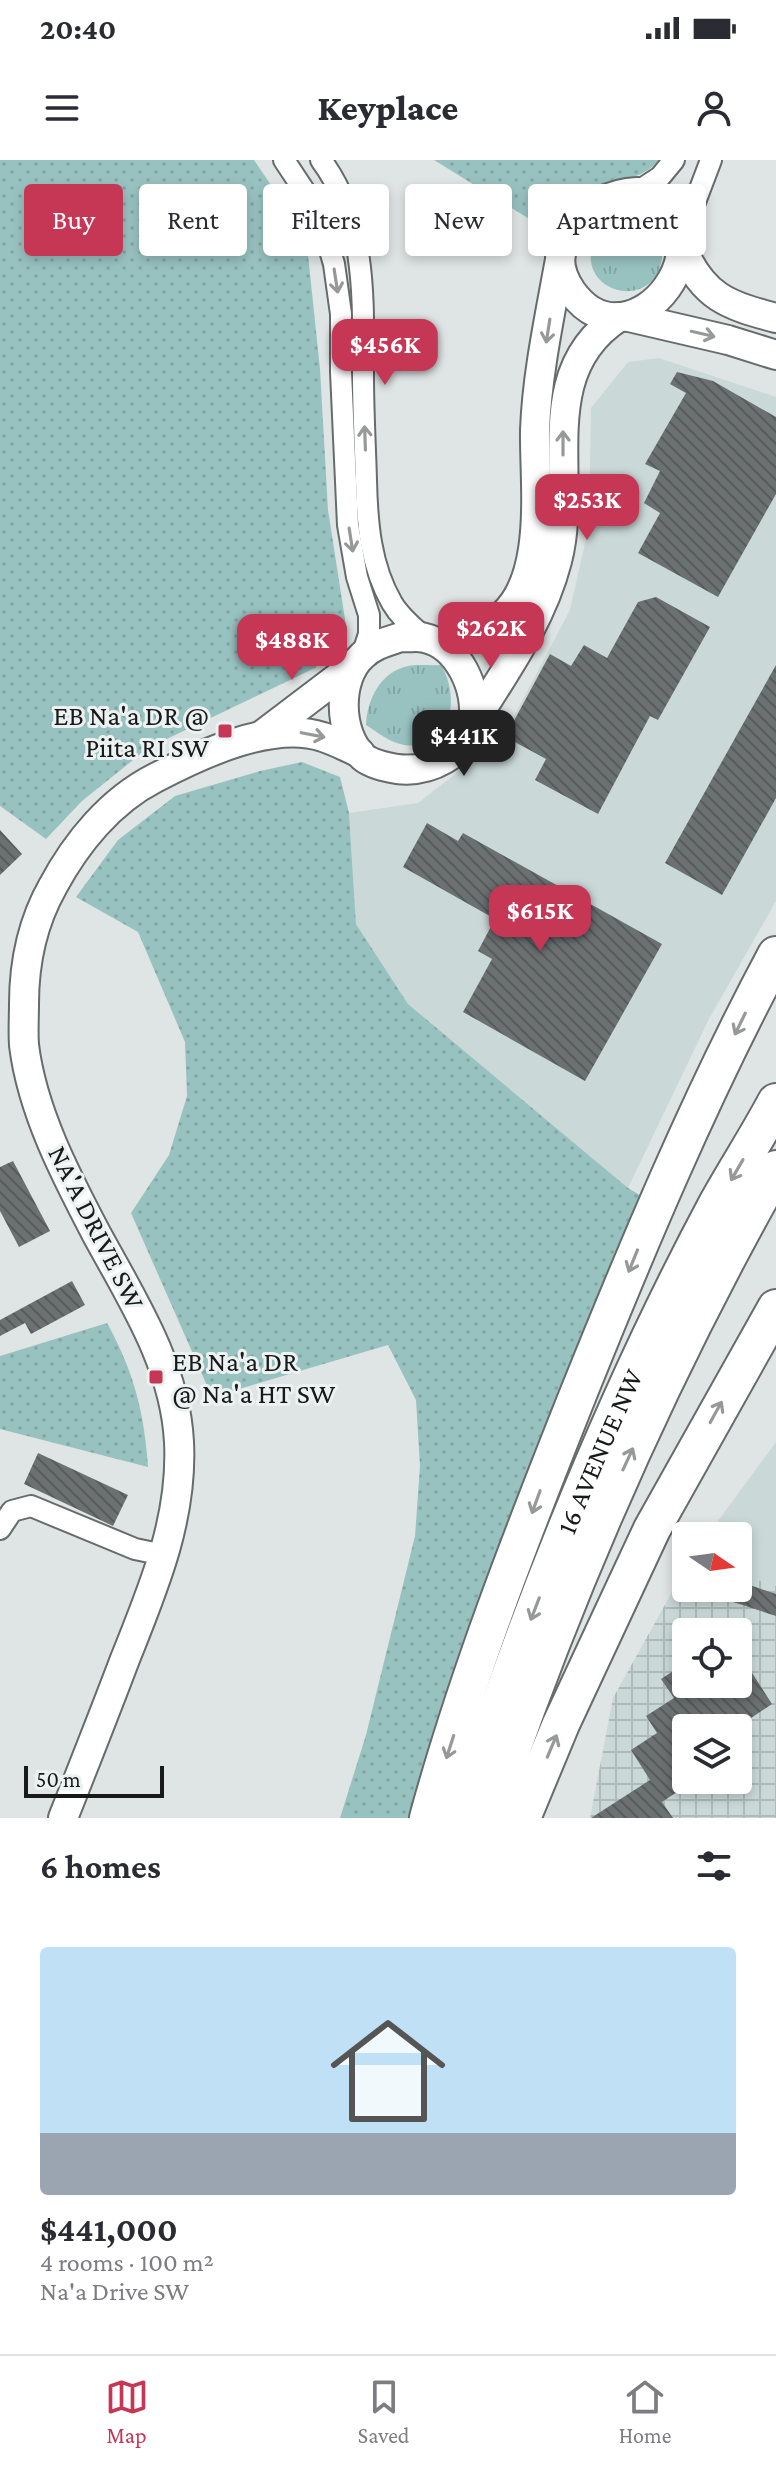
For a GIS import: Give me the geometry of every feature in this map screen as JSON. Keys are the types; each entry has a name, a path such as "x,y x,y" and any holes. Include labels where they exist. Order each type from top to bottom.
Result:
{"highway":[{"path":"428,1818 484,1644 580,1390 687,1132 776,955"},
{"name":"16 AVENUE NW","path":"461,1818 489,1730 571,1515 626,1391 719,1202 776,1102"},
{"name":"16 AVENUE NW","path":"488,1818 554,1633 615,1488 693,1322 776,1169"},
{"path":"522,1818 561,1724 652,1529 776,1308"}],"street":[{"path":"284,160 319,213 334,264 341,314 348,525 357,577 369,615 369,634 345,692 344,706 349,732 360,753 365,759 390,768 421,770 453,753 506,672 540,611 558,560 563,495 563,428 572,375 593,338 624,317 648,307 665,292 676,271 679,256"},
{"path":"321,160 348,213 360,260 365,306 363,378 367,520 375,567 392,604 407,622 451,654 466,676 473,699 473,723"},
{"path":"649,184 660,177 674,160"},
{"path":"703,184 711,160"},
{"path":"358,661 379,644 401,637 433,641 479,632 503,616 520,591 535,533 535,428 561,256"},
{"path":"561,256 564,276 575,296 595,311 728,340 776,355"},
{"path":"687,256 693,273 709,289 734,305 776,318"},
{"name":"NA'A DRIVE SW","path":"262,735 358,661"},
{"name":"NA'A DRIVE SW","path":"63,1818 164,1555 177,1499 179,1441 170,1384 144,1318 62,1164 34,1094 24,1043 28,948 36,921 61,870 108,812 145,783 186,762 262,735 294,732 322,736 360,753"},
{"path":"0,1529 12,1511 31,1506 135,1549 164,1555"}],"shaded area":[{"path":"659,358 776,397 776,901 709,1019 628,1188 408,1004 356,924 349,813 418,803 503,737 570,610 589,525 591,408 628,362"},
{"path":"776,1442 776,1586 752,1578 752,1522 717,1522"},
{"path":"752,1578 776,1586 776,1818 590,1818 613,1698 672,1592 672,1602 752,1602"}],"green space":[{"path":"0,160 254,160 270,184 263,184 263,256 308,256 320,369 328,510 347,632 315,668 148,748 82,801 46,839 0,806"},
{"path":"434,160 659,160 639,175 602,184 528,184 528,218 512,208 512,184 473,184"},
{"path":"591,256 662,256 656,275 646,286 633,291 607,285 597,276"},
{"path":"441,665 447,678 451,707 442,731 433,740 420,745 404,745 389,740 366,725 372,697 390,674 408,666"},
{"path":"302,762 340,777 349,813 356,924 408,1004 628,1188 643,1197 415,1818 340,1818 366,1735 415,1536 420,1466 416,1400 388,1345 212,1397 131,1213 169,1155 187,1096 185,1042 138,932 76,897 118,840 175,796"},
{"path":"107,1323 136,1393 148,1467 0,1429 0,1356"}],"building":[{"path":"677,372 713,381 776,417 776,494 718,597 638,553 660,513 644,503 660,471 645,464 686,393 670,384"},
{"path":"656,597 710,627 658,720 650,716 598,814 535,780 546,759 513,741 509,730 550,654 571,666 584,645 607,658 638,602"},
{"path":"776,665 776,798 722,895 665,863"},
{"path":"427,823 458,841 463,833 662,944 585,1081 463,1012 492,959 478,951 495,919 403,867"},
{"path":"0,830 22,854 0,875"},
{"path":"13,1161 50,1231 19,1247 0,1211 0,1167"},
{"path":"72,1281 85,1305 31,1334 25,1323 0,1336 0,1320"},
{"path":"38,1453 128,1495 113,1526 24,1484"},
{"path":"752,1586 776,1594 776,1616 733,1602 752,1602"},
{"path":"672,1672 672,1695 661,1679"},
{"path":"752,1673 772,1704 752,1717 752,1714 672,1714 674,1794 662,1802 673,1818 591,1818 650,1780 631,1750 657,1733 646,1716 674,1698 752,1698"}],"place":[{"name":"EB Na'a DR @ Piita RI SW","path":"225,731"},
{"name":"EB Na'a DR @ Na'a HT SW","path":"156,1377"}]}
